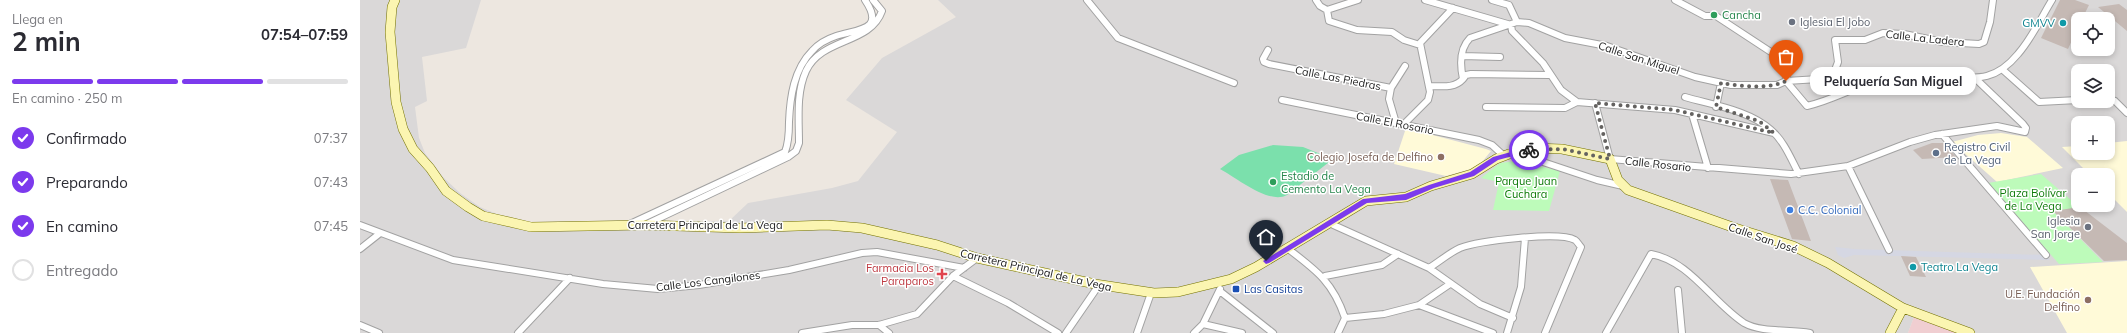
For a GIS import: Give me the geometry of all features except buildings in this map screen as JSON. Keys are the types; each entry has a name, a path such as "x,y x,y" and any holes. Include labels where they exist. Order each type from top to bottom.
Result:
{"street":[{"name":"Carretera Principal de La Vega","path":"395,0 392,7 390,32 396,102 403,129 413,149 430,168 446,191 468,207 484,216 508,223 531,227 645,225 740,228 828,225 862,228 937,245 977,258 1099,285 1151,293 1178,292 1220,287"},
{"path":"628,225 785,152 788,145 790,106 794,83 804,60 822,43 835,37 860,31 870,26 872,11 865,0"},
{"path":"645,225 788,157 796,151 798,143 801,85 811,62 831,46 875,27 880,21 882,11 873,0"},
{"path":"1087,0 1118,38 1234,83"},
{"path":"1316,0 1320,6 1327,10 1358,0"},
{"path":"1425,0 1511,26"},
{"path":"1463,79 1461,71 1465,42 1470,38 1511,26 1517,22 1511,6 1506,2 1492,0"},
{"path":"1675,0 1705,16 1716,16 1780,58 1788,67 1786,81 1806,106 1874,81 1890,77 1904,75 1942,76 1977,80 1991,76 2003,70 2023,50 2052,0"},
{"name":"Calle La Ladera","path":"1786,81 1819,79 1835,70 1838,62 1835,40 1865,40 1883,33 1904,34 1942,42 1979,44 1984,42 1990,22 1993,0"},
{"path":"1404,124 1428,100 1430,92 1420,45 1423,38 1453,8"},
{"path":"1327,10 1329,21 1334,24 1357,30 1392,32 1404,40 1420,45"},
{"name":"Calle San Miguel","path":"1517,22 1529,23 1565,38 1607,46 1695,77 1721,83 1753,86 1776,85 1786,81"},
{"path":"1511,26 1512,31 1543,63 1555,85 1567,98 1577,102 1657,107 1774,133"},
{"name":"Calle Las Piedras","path":"1268,50 1263,59 1264,62 1269,64 1391,88 1389,99 1396,123"},
{"path":"1462,56 1500,57"},
{"path":"1391,88 1404,66"},
{"path":"2003,70 2039,102 2071,100"},
{"path":"1429,86 1455,86 1461,83 1466,75 1471,74 1550,76"},
{"name":"Calle Rosario","path":"1220,287 1231,279 1256,267 1366,201 1406,197 1431,186 1472,174 1496,159 1534,148 1562,149 1610,159 1708,168 1799,174 1848,166 1910,142 1942,134 1997,126 2025,132 2026,128 2023,124 1977,80"},
{"path":"1716,107 1721,83"},
{"path":"1685,97 1759,121 1774,133 1782,143 1799,174"},
{"name":"Calle El Rosario","path":"1282,100 1479,140 1492,145 1504,156"},
{"path":"1486,107 1564,108 1577,102"},
{"path":"2115,102 2127,113"},
{"path":"1595,103 1610,159 1623,186"},
{"path":"1692,114 1708,168"},
{"path":"1942,134 2046,255"},
{"path":"1520,152 1528,157 1597,180 1623,186"},
{"path":"1848,166 1889,250"},
{"name":"Calle San José","path":"1623,186 1639,195 1793,246 1828,263 1903,308 1970,333"},
{"path":"1329,223 1429,268 1480,304 1513,318"},
{"name":"Calle Los Cangilones","path":"361,227 453,260 570,278 658,289 789,270 862,253 877,252 964,268"},
{"path":"360,249 379,234"},
{"path":"1429,268 1461,248 1525,238 1563,238 1575,240 1581,247 1545,333"},
{"path":"1507,333 1513,318 1526,264 1525,238"},
{"path":"1287,248 1325,276 1339,298 1345,318 1338,333"},
{"path":"1325,276 1382,265 1398,254"},
{"path":"1606,333 1651,254 1666,257 1746,324 1757,330 1810,333"},
{"path":"802,333 852,325 880,325 917,314 953,276 977,258"},
{"path":"953,276 1008,303 1058,333"},
{"path":"518,333 570,278"},
{"path":"1345,318 1384,314 1419,305 1450,284"},
{"path":"1066,333 1099,285"},
{"path":"1194,333 1202,324 1220,287 1273,333"},
{"path":"1678,290 1682,333"},
{"path":"1137,333 1151,293"},
{"path":"1419,305 1464,324 1493,333"},
{"path":"1890,333 1903,308"},
{"path":"1202,324 1208,330 1242,333"},
{"path":"360,325 379,333"},
{"path":"880,325 889,333"}],"shaded area":[{"path":"360,0 481,0 466,48 422,57 427,101 415,107 419,138 425,153 443,177 460,193 480,207 504,217 528,223 729,221 748,203 832,188 858,181 897,132 846,100 882,58 956,17 938,0 2127,0 2127,333 1957,333 1914,317 1908,333 360,333"},
{"name":"Colegio Josefa de Delfino","path":"1406,128 1491,151 1482,162 1471,169 1446,176 1394,164"},
{"path":"2001,133 2027,137 2063,168 1997,182 1952,142 1978,135"},
{"path":"2127,141 2127,212 2115,200 2115,168 2083,168 2075,160 2115,160 2115,142"},
{"path":"2071,146 2071,156 2062,147"},
{"path":"1835,247 1854,249 2046,255 2050,260 1854,255 1844,258 1838,255"},
{"name":"U.E. Fundación Delfino","path":"2127,261 2127,333 2067,333 2030,267"},
{"path":"1914,317 1952,331 1957,333 1908,333"}],"green space":[{"name":"Estadio de Cemento La Vega","path":"1273,145 1303,147 1333,159 1287,195 1280,197 1262,194 1220,169 1239,155"},
{"name":"Parque Juan Cuchara","path":"1517,161 1560,171 1549,211 1493,210 1499,182 1481,178 1500,163"},
{"name":"Plaza Bolívar de La Vega","path":"2041,174 2071,200 2071,209 2054,212 2103,262 2059,264 1988,183"}],"way so far":[{"path":"1529,150 1534,148 1562,149 1597,155 1610,159 1595,103 1657,107 1675,110 1733,122 1774,133 1759,121 1716,107 1721,83 1753,86 1776,85 1786,81"}],"place":[{"name":"Cancha","path":"1714,15"},
{"name":"Iglesia El Jobo","path":"1792,22"},
{"name":"GMVV","path":"2063,23"},
{"name":"Peluquería San Miguel","path":"1786,81"},
{"name":"Registro Civil de La Vega","path":"1936,153"},
{"name":"Colegio Josefa de Delfino","path":"1441,157"},
{"name":"Estadio de Cemento La Vega","path":"1273,182"},
{"name":"C.C. Colonial","path":"1790,210"},
{"name":"Iglesia San Jorge","path":"2088,227"},
{"name":"Teatro La Vega","path":"1913,267"},
{"name":"Farmacia Los Paraparos","path":"942,274"},
{"name":"Las Casitas","path":"1236,289"},
{"name":"U.E. Fundación Delfino","path":"2088,300"}],"route":[{"path":"1266,261 1366,201 1406,197 1431,186 1454,178 1472,174 1496,159 1509,154 1529,150"}]}
